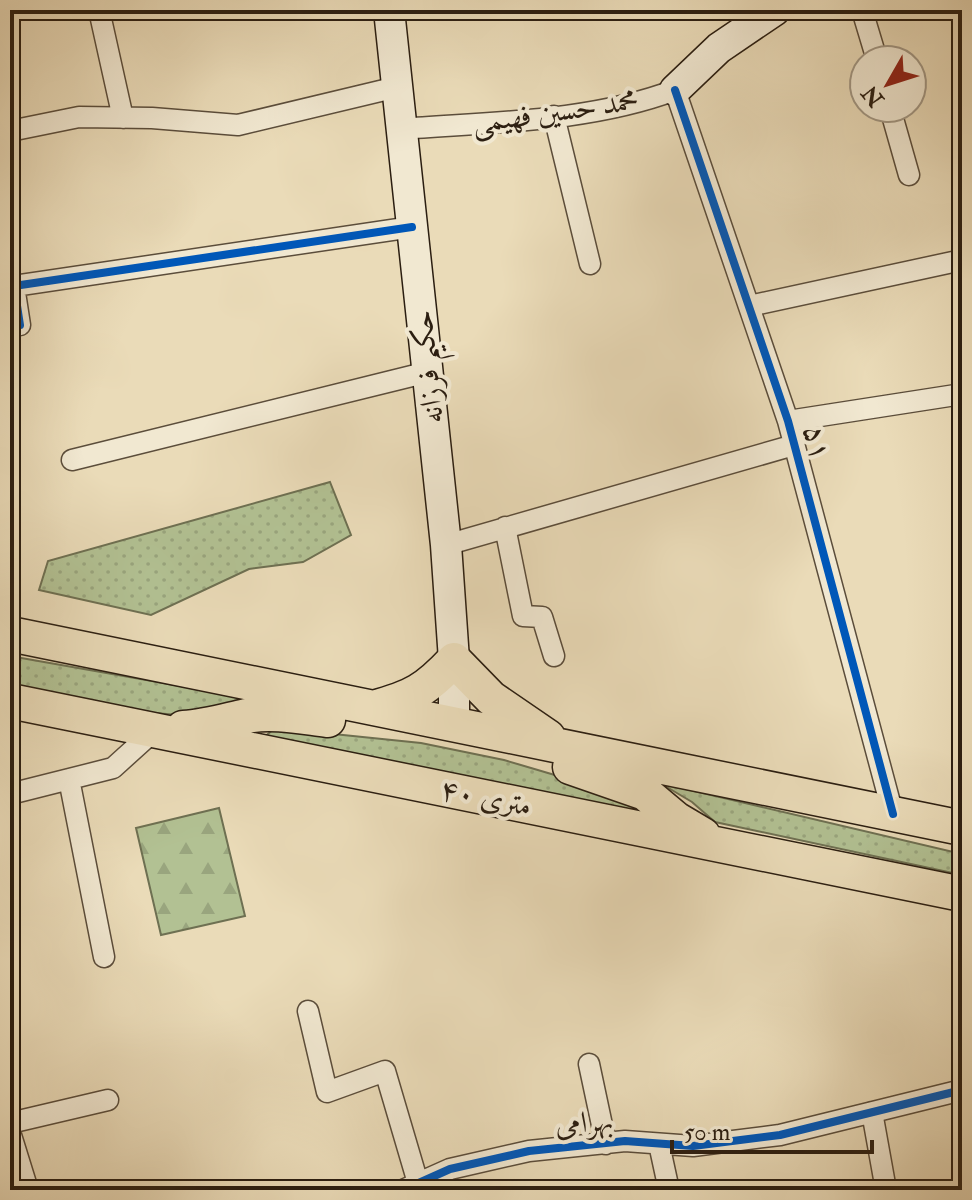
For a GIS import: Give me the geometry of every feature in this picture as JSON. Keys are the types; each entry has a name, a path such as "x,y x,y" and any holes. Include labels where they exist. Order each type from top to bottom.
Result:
{"main road":[{"name":"حکیم فرزانه","path":"389,10 446,545 454,660 454,725"},
{"name":"محمد حسین فهیمی","path":"675,90 719,48 775,10"},
{"path":"10,634 962,828"},
{"path":"370,709 400,701 430,686 454,660 491,698 565,748"},
{"name":"۴۰ متری","path":"10,701 962,894"},
{"path":"155,730 207,727 247,716 274,714 419,736 454,725"},
{"path":"454,725 471,745 563,765 645,793 676,819 716,844"}],"street":[{"path":"99,10 123,118"},
{"path":"862,10 872,44"},
{"path":"10,131 79,117 238,125 397,87"},
{"name":"محمد حسین فهیمی","path":"402,129 554,116 640,103 675,90"},
{"name":"۵۱","path":"675,90 788,421 893,814"},
{"path":"554,116 590,264"},
{"path":"895,124 909,175"},
{"path":"20,325 14,286 412,227"},
{"path":"749,306 962,260"},
{"path":"72,460 428,372"},
{"path":"788,421 962,394"},
{"path":"446,545 794,445"},
{"path":"505,527 523,616 542,617 554,656"},
{"path":"10,794 113,768 155,730"},
{"path":"69,779 104,957"},
{"path":"308,1011 327,1092 385,1071 410,1187"},
{"path":"589,1064 606,1144"},
{"name":"بهرامی","path":"410,1187 450,1169 529,1151 625,1141 693,1146 780,1135 962,1090"},
{"path":"10,1123 108,1100"},
{"path":"872,1112 886,1190"},
{"path":"10,1132 28,1190"},
{"path":"659,1144 669,1190"}],"green space":[{"path":"330,482 351,535 303,562 249,569 151,615 39,590 48,561"},
{"path":"10,656 254,699 179,715 129,711 10,688"},
{"path":"275,728 421,743 504,760 619,794 665,825 262,739"},
{"path":"660,783 962,854 962,875 715,822 692,802"},
{"path":"219,808 245,916 161,935 136,828"}],"cycle path":[{"path":"675,90 788,421 893,814"},
{"path":"20,325 14,286 412,227"},
{"path":"403,1190 450,1169 529,1151 625,1141 693,1146 780,1135 962,1090"}]}
